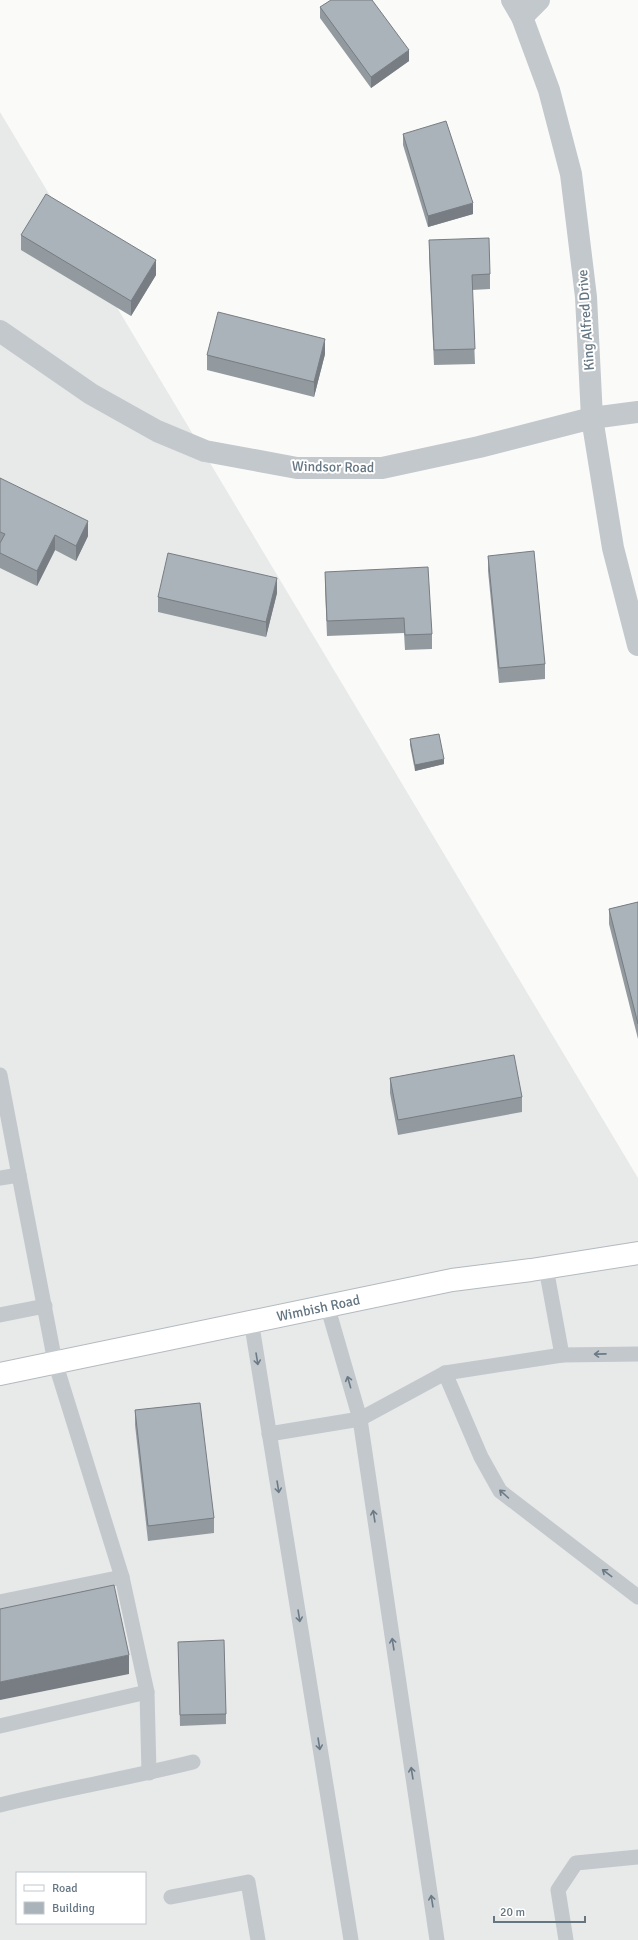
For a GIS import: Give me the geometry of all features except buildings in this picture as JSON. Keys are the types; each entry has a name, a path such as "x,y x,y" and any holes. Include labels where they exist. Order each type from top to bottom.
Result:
{"street":[{"path":"517,8 540,0"},
{"name":"King Alfred Drive","path":"517,8 549,90 571,174 586,297 592,418 613,548 638,645"},
{"name":"Windsor Road","path":"4,333 91,394 157,431 205,451 297,468 382,468 479,447 592,418 638,412"},
{"name":"Wimbish Road","path":"0,1374 251,1320 452,1280 546,1268 638,1253"}],"lane":[{"path":"0,1075 55,1362 122,1577 147,1692 149,1773"},
{"path":"0,1178 19,1174"},
{"path":"546,1268 562,1355"},
{"path":"327,1305 360,1419 438,1940"},
{"path":"0,1315 44,1306"},
{"path":"251,1320 351,1940"},
{"path":"269,1434 360,1419 445,1373 562,1355 638,1354"},
{"path":"445,1373 481,1457 500,1491 638,1597"},
{"path":"0,1602 122,1577"},
{"path":"0,1726 147,1692"},
{"path":"0,1805 64,1789 149,1773 193,1762"},
{"path":"566,1940 558,1890 576,1864 638,1857"},
{"path":"171,1897 248,1882 258,1940"}],"shaded area":[{"path":"0,112 638,1178 638,1940 0,1940"}]}
